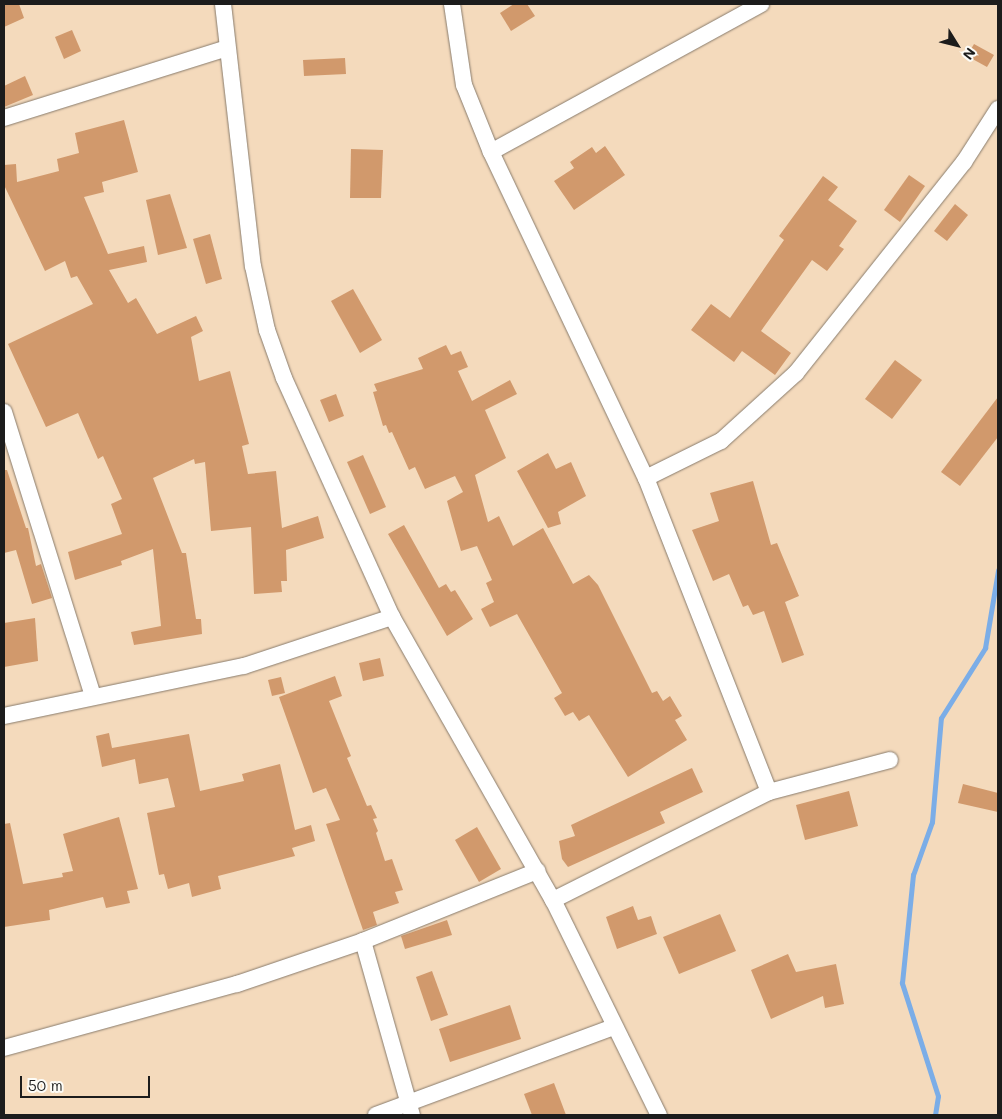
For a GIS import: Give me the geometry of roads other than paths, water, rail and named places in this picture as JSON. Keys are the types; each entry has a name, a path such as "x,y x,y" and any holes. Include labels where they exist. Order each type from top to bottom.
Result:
{"street":[{"path":"222,4 253,266 268,330 284,378 392,617 553,900 659,1115"},
{"path":"452,4 464,84 491,152 646,478 769,792"},
{"path":"491,152 762,4"},
{"path":"4,118 227,48"},
{"path":"646,478 721,442 796,373 964,162 998,109"},
{"path":"4,412 93,696"},
{"path":"4,716 244,666 392,617"},
{"path":"553,900 769,792 890,760"},
{"path":"4,1048 237,984 363,941 537,871"},
{"path":"363,941 411,1110"},
{"path":"376,1115 411,1110 614,1027"}],"waterway":[{"path":"935,1115 938,1096 902,983 913,875 932,822 941,718 985,648 998,570"}]}
